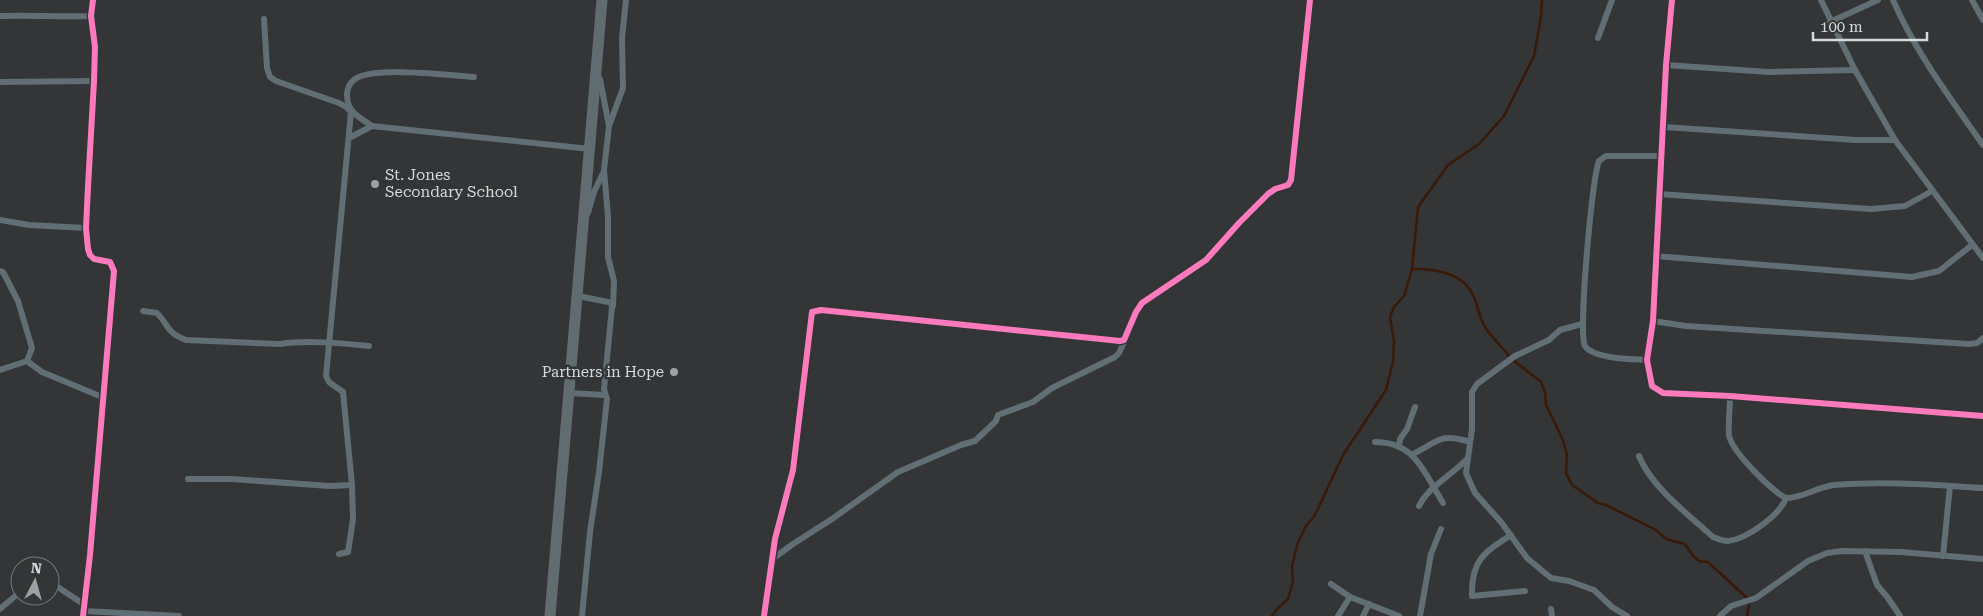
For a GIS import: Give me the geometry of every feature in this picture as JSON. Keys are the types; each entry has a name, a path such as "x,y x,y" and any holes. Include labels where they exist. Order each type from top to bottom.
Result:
{"highway":[{"path":"550,616 602,0"}],"street":[{"path":"84,611 114,271 110,262 98,261 90,256 86,228 95,47 91,16 92,0"},
{"path":"582,616 590,532 607,399 604,395 614,281 608,257 608,217 604,170 609,126 623,88 622,38 626,0"},
{"path":"771,560 832,520 898,472 961,445 975,441 996,421 998,415 1033,402 1052,388 1115,356 1119,353 1136,312 1142,303 1206,260 1268,194 1275,189 1288,185 1291,180 1310,0"},
{"path":"1598,38 1612,0"},
{"path":"1672,0 1666,65 1653,321 1647,360 1652,386 1662,394 1730,396 1983,416"},
{"path":"1820,0 1855,70 1895,140 1983,258"},
{"path":"1830,22 1878,0"},
{"path":"1893,0 1935,77 1983,145"},
{"path":"1972,0 1983,20"},
{"path":"0,16 91,16"},
{"path":"264,20 267,68 270,77 276,82 339,103 372,126 590,149"},
{"path":"598,61 601,93 609,126"},
{"path":"1666,65 1770,72 1855,70"},
{"path":"339,554 348,552 353,519 352,485 343,392 329,382 326,376 351,112 347,91 349,84 363,75 373,73 420,73 474,77"},
{"path":"0,82 94,81"},
{"path":"349,138 372,126"},
{"path":"1664,128 1856,140 1895,140"},
{"path":"1647,360 1604,356 1589,350 1583,341 1582,324 1586,259 1597,165 1602,158 1606,156 1662,156"},
{"path":"584,226 594,192 604,170"},
{"path":"1659,194 1871,209 1905,206 1932,191"},
{"path":"0,220 86,228"},
{"path":"1655,256 1912,277 1939,271 1972,245"},
{"path":"0,271 3,272 18,301 32,343 27,361"},
{"path":"578,296 608,302 611,303 612,307"},
{"path":"764,616 775,539 793,470 812,312 821,310 1120,341 1126,337"},
{"path":"143,311 157,313 167,330 175,336 186,340 280,344 293,342 328,343 369,346"},
{"path":"1653,321 1686,326 1969,344 1977,343 1983,338"},
{"path":"1582,324 1560,330 1549,340 1515,356 1476,384 1472,392 1470,442 1466,473 1470,487 1511,535 1527,558 1551,578 1569,581 1594,590 1627,616"},
{"path":"27,361 42,372 102,397"},
{"path":"0,370 27,361"},
{"path":"570,393 604,395"},
{"path":"1730,396 1731,440 1744,460 1766,484 1786,498 1796,497 1832,485 1899,483 1983,488"},
{"path":"1399,447 1400,439 1407,429 1415,407"},
{"path":"1412,454 1441,438 1458,438 1470,442"},
{"path":"1374,442 1384,442 1412,454 1419,461 1443,502"},
{"path":"1639,456 1645,469 1655,482 1713,537 1719,540 1735,539 1768,520 1783,508 1786,498"},
{"path":"1419,506 1433,487 1457,470 1467,459"},
{"path":"188,479 231,479 330,486 352,485"},
{"path":"1943,556 1950,486"},
{"path":"1420,616 1431,554 1441,529"},
{"path":"1511,535 1488,550 1480,558 1474,568 1471,580 1472,596 1525,591"},
{"path":"1720,616 1738,603 1756,598 1817,556 1842,551 1865,551 1983,559"},
{"path":"1865,551 1877,585 1900,616"},
{"path":"1331,584 1350,596 1399,616"},
{"path":"60,591 84,611 179,616"},
{"path":"1338,616 1350,596"},
{"path":"0,609 10,600"},
{"path":"1362,616 1369,604"}],"waterway":[{"path":"1272,616 1288,599 1293,582 1292,566 1298,542 1306,526 1315,515 1343,455 1386,390 1393,362 1394,341 1390,317 1394,307 1404,296 1412,269 1418,207 1448,165 1479,144 1504,116 1534,56 1542,0"},
{"path":"1412,269 1439,271 1462,281 1473,295 1485,327 1510,357"},
{"path":"1513,360 1541,382 1545,392 1546,405 1563,440 1567,455 1566,473 1572,485 1598,503 1606,505 1656,530 1666,539 1685,544 1694,557 1699,561 1708,562 1747,598"},
{"path":"1747,616 1749,603"}],"cycle path":[{"path":"83,616 90,555 114,271 110,262 94,259 90,255 86,228 94,81 95,47 91,16 93,0"},
{"path":"764,616 775,539 793,470 812,312 821,310 1124,340 1142,303 1206,260 1268,194 1275,189 1288,185 1291,180 1310,0"},
{"path":"1672,0 1666,65 1653,321 1647,360 1652,386 1663,393 1730,396 1983,416"}],"place":[{"name":"St. Jones Secondary School","path":"375,184"},
{"name":"Partners in Hope","path":"674,372"}]}
